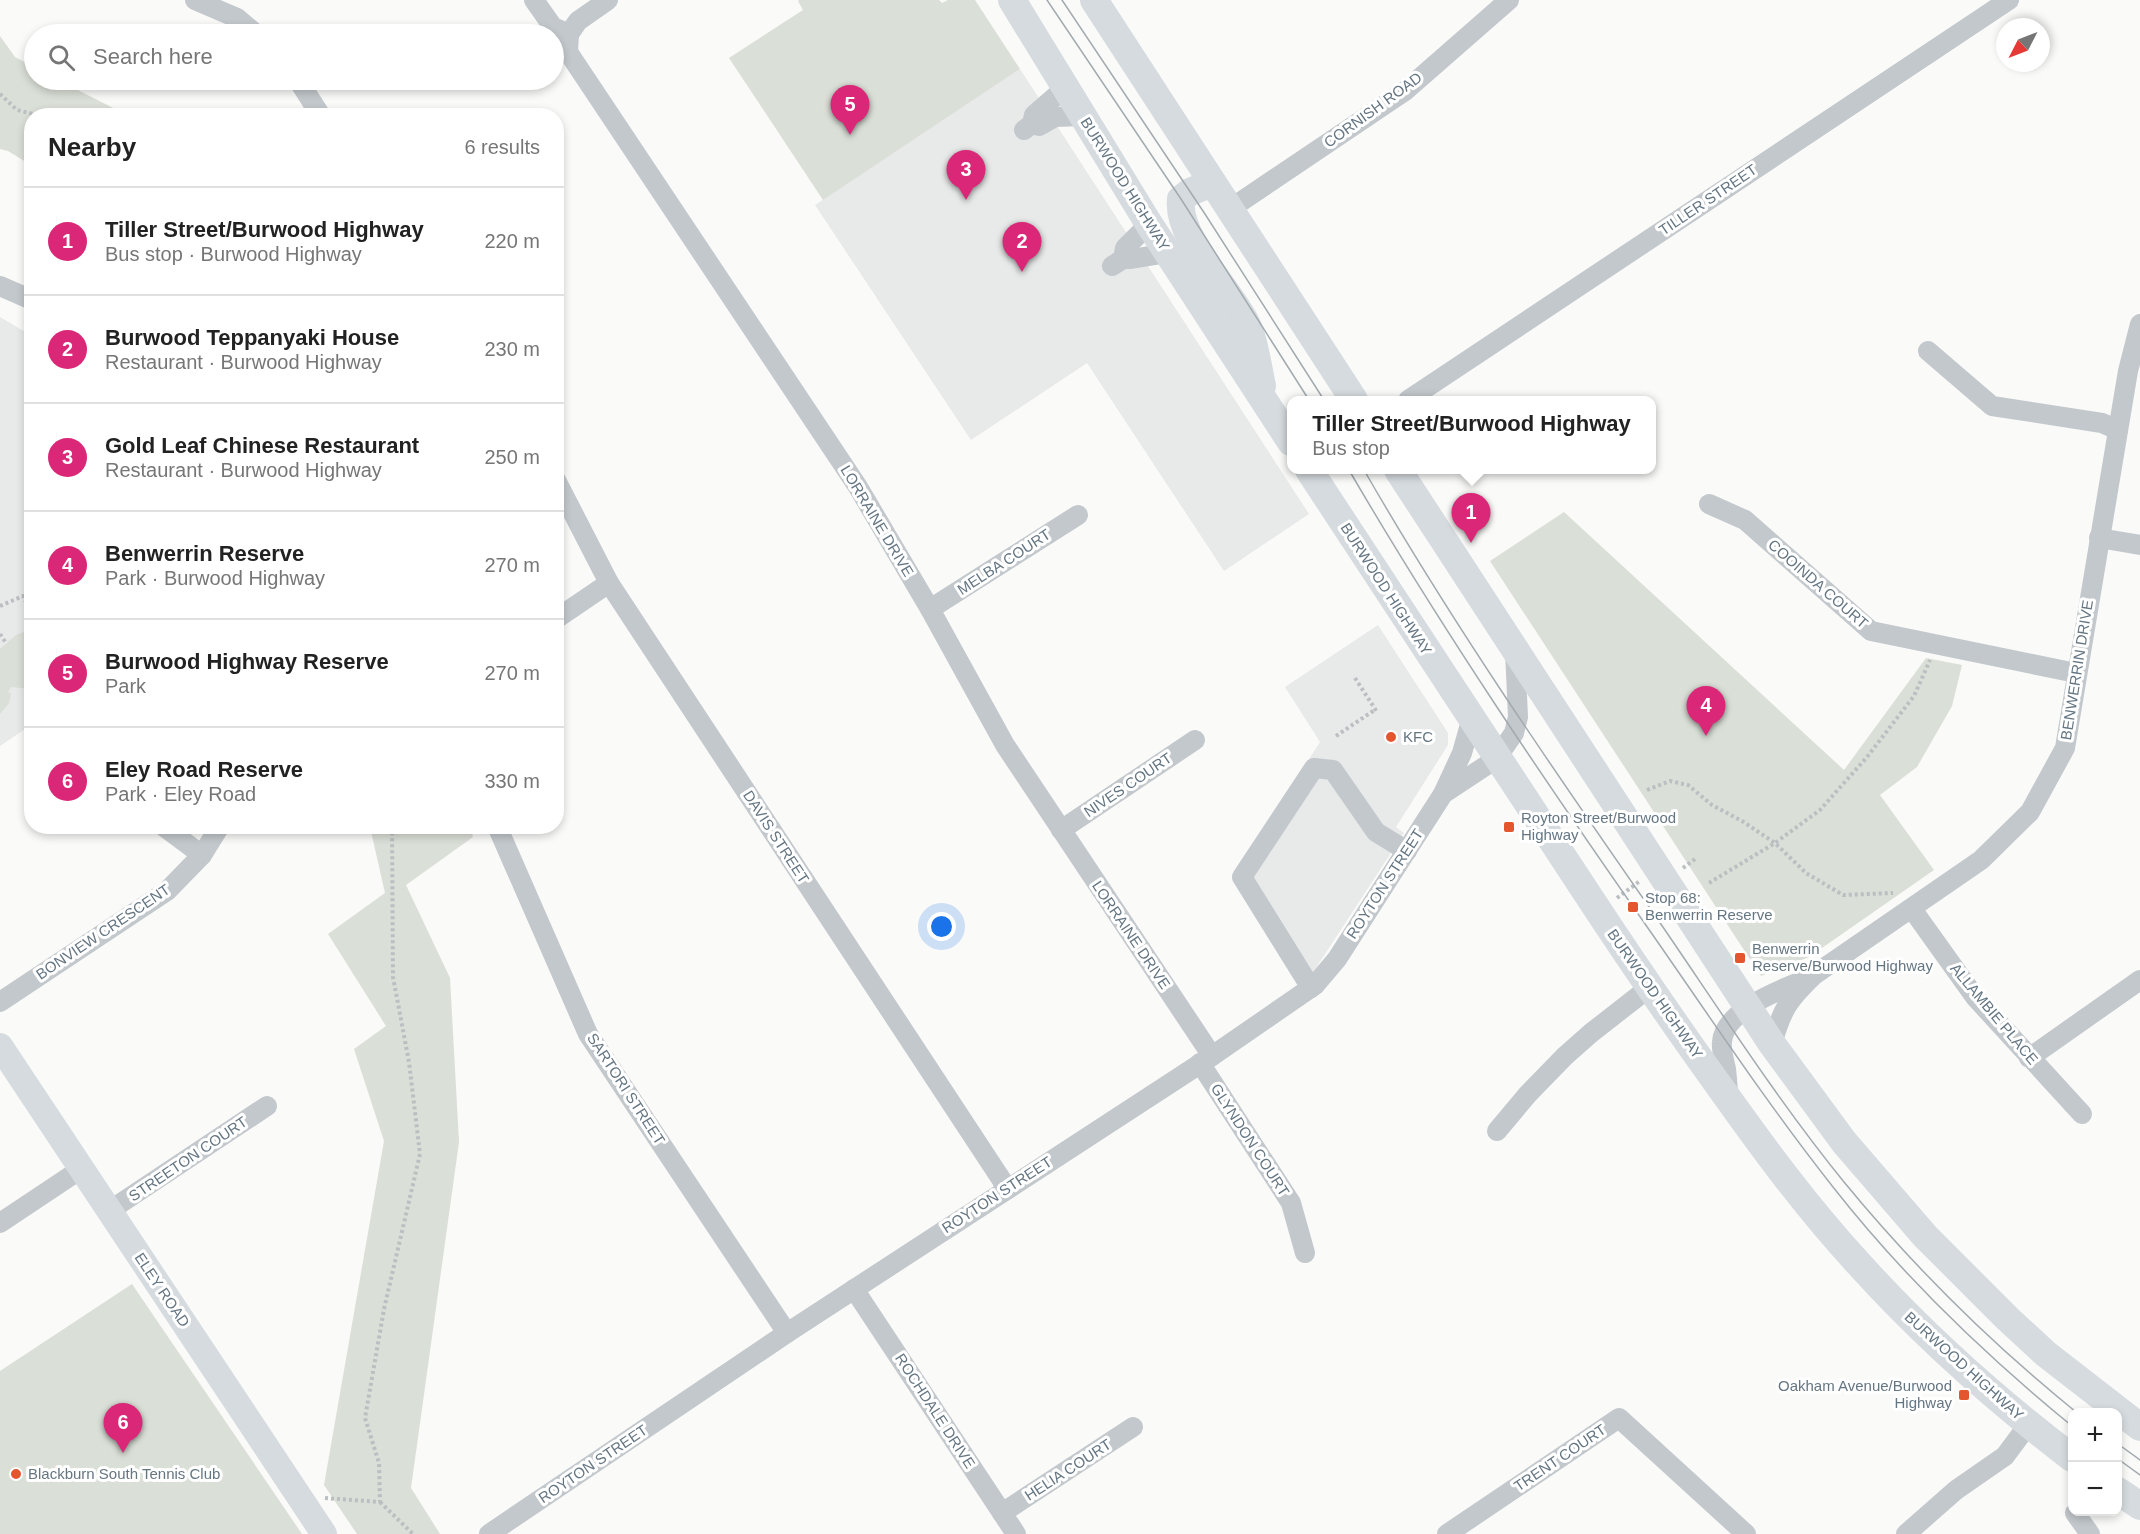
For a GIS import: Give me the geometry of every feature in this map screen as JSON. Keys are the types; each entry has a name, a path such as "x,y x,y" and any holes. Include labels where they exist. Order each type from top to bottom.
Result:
{"highway":[{"path":"1094,0 1351,396"},
{"name":"BURWOOD HIGHWAY","path":"1011,5 1149,224 1287,436"},
{"path":"1212,183 1190,192 1181,199 1180,216 1191,239 1249,328 1265,402"},
{"name":"BURWOOD HIGHWAY","path":"1312,474 1496,759 1650,987 1768,1154 1857,1263 1902,1309 1974,1378 2028,1425 2068,1454"},
{"path":"1401,474 1772,1044 1851,1151 1889,1197 1961,1274 2046,1354 2140,1427"},
{"path":"2122,1494 2140,1506"}],"main road":[{"name":"ELEY ROAD","path":"0,1046 324,1534"}],"street":[{"path":"195,0 237,18 244,24"},
{"path":"534,0 551,24"},
{"path":"564,32 569,34 578,21 608,0"},
{"name":"CORNISH ROAD","path":"1230,209 1404,92 1509,0"},
{"name":"TILLER STREET","path":"1414,396 2009,0"},
{"name":"LORRAINE DRIVE","path":"569,34 568,52 858,487 930,609 1005,745 1206,1059"},
{"path":"1065,88 1034,115 1028,127 1039,126 1054,117 1082,116"},
{"path":"304,90 316,108"},
{"path":"1149,224 1125,248 1118,263 1168,253"},
{"path":"0,286 24,296"},
{"name":"BENWERRIN DRIVE","path":"1772,1044 1786,1005 1814,975 1981,860 2030,812 2065,748 2128,371 2140,324"},
{"path":"1928,351 1992,406 2102,423 2118,430"},
{"name":"DAVIS STREET","path":"564,496 609,583 1007,1188"},
{"name":"COOINDA COURT","path":"1709,504 1745,520 1871,631 2076,673"},
{"name":"MELBA COURT","path":"930,609 1078,515"},
{"path":"2099,538 2140,545"},
{"path":"564,614 609,583"},
{"name":"ROYTON STREET","path":"1443,794 1496,759 1514,733 1518,717 1515,651"},
{"name":"ROYTON STREET","path":"489,1534 787,1333 1311,988 1326,974 1337,959 1443,794 1462,753 1472,721"},
{"name":"NIVES COURT","path":"1061,830 1195,740"},
{"path":"1311,988 1242,877 1314,768 1333,771 1376,832 1407,851"},
{"path":"174,834 202,855"},
{"name":"BONVIEW CRESCENT","path":"0,1002 167,891 202,855 215,834"},
{"name":"SARTORI STREET","path":"500,834 588,1034 787,1333"},
{"name":"ALLAMBIE PLACE","path":"1912,909 1975,997 2082,1114"},
{"name":"BENWERRIN DRIVE","path":"1729,1099 1721,1045 1723,1035 1730,1023 1748,1007 1766,996 1814,975"},
{"path":"2029,1058 2140,981"},
{"path":"1497,1131 1515,1107 1565,1056 1650,987"},
{"name":"GLYNDON COURT","path":"1206,1059 1291,1203 1305,1253"},
{"name":"STREETON COURT","path":"109,1211 267,1106"},
{"path":"0,1223 81,1169"},
{"name":"ROCHDALE DRIVE","path":"854,1289 1016,1534"},
{"name":"TRENT COURT","path":"1447,1534 1619,1418 1746,1534"},
{"path":"1906,1534 1956,1490 2005,1456 2028,1425"},
{"name":"HELIA COURT","path":"1002,1513 1133,1427"},
{"path":"2077,1516 2090,1534"}],"path":[{"path":"0,94 17,110 24,112"},
{"path":"0,606 23,596 24,598"},
{"path":"0,634 6,643"},
{"path":"1709,883 1775,843 1820,810 1867,757 1914,696 1929,665 1935,644"},
{"path":"1336,736 1377,711 1355,678"},
{"path":"1647,790 1670,781 1688,785 1712,806 1742,821 1775,843 1806,873 1843,895 1893,893"},
{"path":"380,1502 379,1463 365,1418 384,1309 420,1154 409,1062 393,977 392,834"},
{"path":"1616,898 1633,886"},
{"path":"307,1508 323,1498 380,1502 413,1534"}],"shaded area":[{"path":"799,0 939,0 942,3 948,0 975,0 1020,69 823,200 729,58 803,10"},
{"path":"0,36 15,57 24,62 24,90 78,90 113,108 24,108 24,161 0,149"},
{"path":"1020,69 1309,514 1224,571 1087,363 971,440 815,205"},
{"path":"0,317 24,331 24,730 0,746"},
{"path":"1564,512 1844,770 1926,658 1962,665 1952,706 1917,767 1880,795 1934,870 1809,957 1761,976 1490,561"},
{"path":"1378,625 1448,733 1448,745 1396,827 1404,833 1312,974 1234,877 1320,742 1285,687"},
{"path":"24,632 24,688 11,687 8,692 11,694 9,703 0,714 0,649 16,635"},
{"path":"372,834 472,834 473,837 406,885 450,978 459,1142 411,1488 440,1534 357,1534 324,1485 384,1141 354,1049 386,1026 328,934 385,893"},
{"path":"132,1284 302,1534 0,1534 0,1371"}],"tram line":[{"path":"1047,0 1181,199 1306,396"},
{"path":"1062,0 1205,214 1321,396"},
{"path":"1351,474 1420,588 1533,761 1809,1156 1860,1220 1916,1283 1976,1342 2068,1423"},
{"path":"1366,474 1432,584 1504,695 1794,1117 1870,1213 1926,1274 2014,1359 2071,1408"},
{"path":"2122,1447 2140,1460"},
{"path":"2122,1462 2140,1475"}],"place":[{"name":"Burwood Highway Reserve","path":"850,135"},
{"name":"Gold Leaf Chinese Restaurant","path":"966,200"},
{"name":"Burwood Teppanyaki House","path":"1022,272"},
{"name":"Tiller Street/Burwood Highway","path":"1471,543"},
{"name":"Benwerrin Reserve","path":"1706,736"},
{"name":"KFC","path":"1391,737"},
{"name":"Royton Street/Burwood Highway","path":"1509,827"},
{"name":"Stop 68: Benwerrin Reserve","path":"1633,907"},
{"name":"Benwerrin Reserve/Burwood Highway","path":"1740,958"},
{"name":"Oakham Avenue/Burwood Highway","path":"1964,1395"},
{"name":"Eley Road Reserve","path":"123,1453"},
{"name":"Blackburn South Tennis Club","path":"16,1474"}]}
